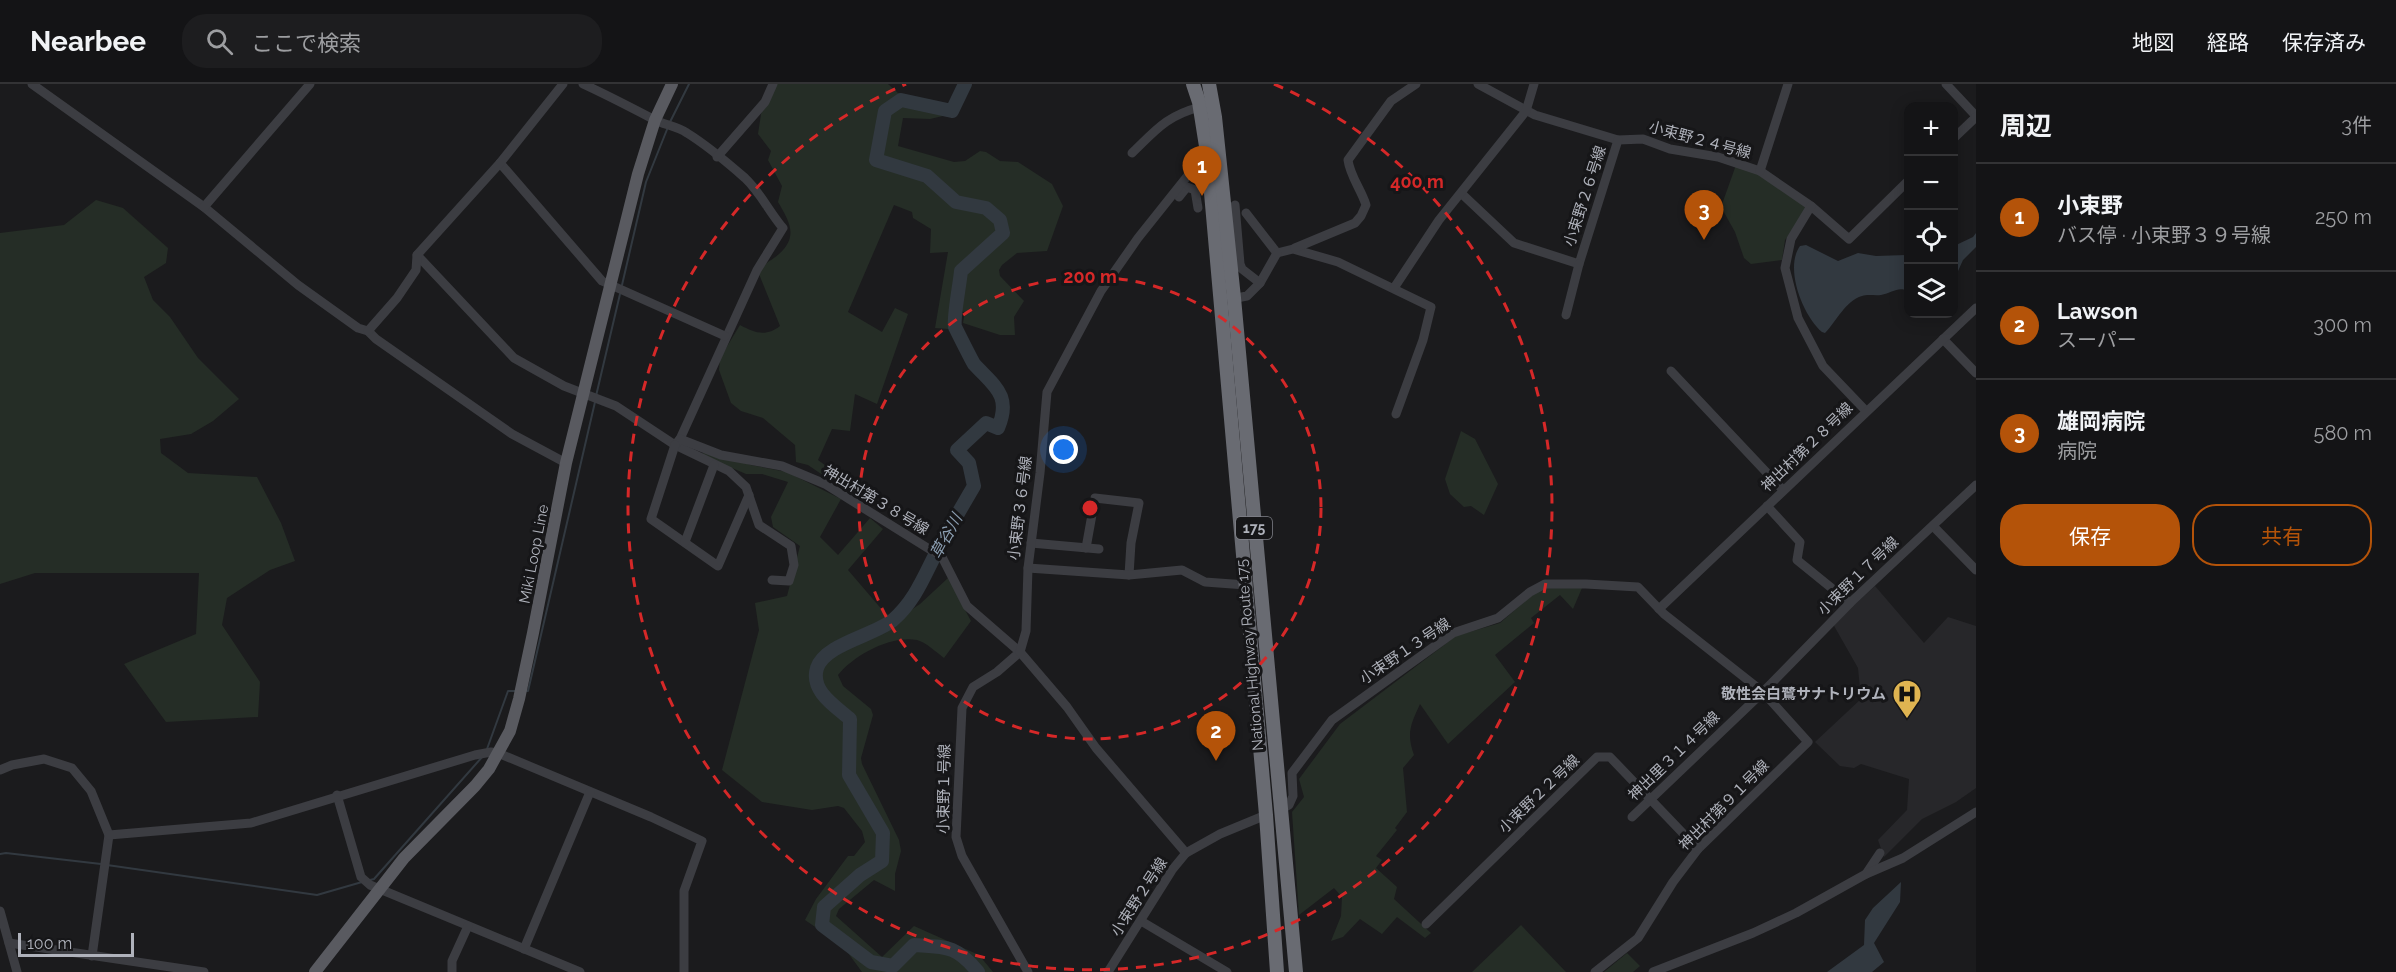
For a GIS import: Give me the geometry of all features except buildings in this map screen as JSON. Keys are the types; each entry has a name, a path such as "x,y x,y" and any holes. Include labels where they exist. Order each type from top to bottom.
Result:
{"highway":[{"name":"National Highway Route 175","path":"1193,84 1200,107 1227,299 1296,972"},
{"name":"National Highway Route 175","path":"1209,84 1215,117 1246,585 1277,972"}],"main road":[{"name":"Miki Loop Line","path":"315,972 404,858 475,786 498,753 510,730 519,699 566,463 638,174 655,120 672,84"}],"street":[{"path":"32,84 204,207 298,285 358,328 368,331 376,339 512,434 566,463"},
{"path":"204,207 310,84"},
{"path":"368,331 397,298 416,270 417,255 500,163 563,84"},
{"path":"584,84 632,106 655,120 686,132 747,180 768,204 774,217 783,228 757,270 725,336 678,442 651,519 718,566 749,495"},
{"path":"717,157 765,102 772,84"},
{"path":"1227,299 1247,296 1260,283 1277,253 1293,249 1355,224 1366,205 1360,187 1349,172 1348,160 1391,101 1416,84"},
{"name":"小束野２４号線","path":"1478,84 1526,111 1618,141 1643,139 1670,149 1718,157 1760,171 1811,206 1849,239 1904,185"},
{"path":"1394,288 1439,220 1526,111 1534,84"},
{"path":"1760,171 1788,84"},
{"path":"1946,84 1976,116 1958,133"},
{"path":"1132,153 1166,120 1178,112 1200,107"},
{"name":"小束野２６号線","path":"1462,194 1514,243 1579,264 1618,141"},
{"name":"小束野３６号線","path":"1020,652 1026,631 1028,568 1047,392 1101,291 1138,238 1197,164 1208,159"},
{"path":"500,163 602,280 725,336"},
{"path":"1167,202 1175,202 1187,187 1195,190 1198,208"},
{"path":"1235,205 1240,264 1242,269 1260,283"},
{"path":"1811,206 1791,239 1785,268 1798,318 1823,366 1866,411"},
{"path":"1246,213 1277,253"},
{"path":"1293,249 1338,262 1431,307 1423,339 1396,414"},
{"path":"417,255 514,358 564,386 616,406 714,465 729,471 746,487 759,525 791,546 794,565 789,581 772,580"},
{"path":"1566,315 1579,264"},
{"name":"神出村第２８号線","path":"1659,609 1976,308"},
{"path":"1943,339 1976,373"},
{"path":"1671,371 1783,490"},
{"name":"神出村第３８号線","path":"678,442 721,455 782,466 825,484 942,557 967,606 1020,652"},
{"path":"685,542 714,465"},
{"name":"小束野１７号線","path":"1763,692 1850,603 1976,485"},
{"path":"1086,548 1095,498 1139,503 1131,543 1129,575"},
{"path":"1767,506 1800,542 1797,560 1850,603"},
{"path":"1932,525 1976,570"},
{"path":"1031,543 1099,549"},
{"path":"1028,568 1129,575 1182,570 1205,582 1246,585"},
{"name":"小束野１３号線","path":"1281,809 1289,805 1293,796 1292,773 1332,720 1453,633 1498,618 1530,592 1545,584 1638,587 1659,609 1763,692 1808,742"},
{"path":"1020,652 1067,707 1096,748 1186,853"},
{"name":"小束野１号線","path":"1020,652 997,672 973,687 962,708 956,837 962,856 1028,972"},
{"name":"神出里３１４号線","path":"1632,817 1763,692"},
{"name":"神出村第９１号線","path":"1595,972 1638,938 1673,882 1698,849 1808,742"},
{"path":"109,835 251,823 474,755 498,753 651,817 702,841 684,891 684,972"},
{"name":"小束野２２号線","path":"1426,924 1597,757 1610,757 1698,849"},
{"path":"0,770 12,765 44,759 72,768 91,791 109,835 92,956"},
{"path":"1277,776 1284,780 1292,778"},
{"path":"524,949 590,792"},
{"path":"337,795 361,877 370,885 580,972"},
{"path":"1653,972 1753,933 1816,902 1866,874 1903,858 1976,812"},
{"name":"小束野２号線","path":"1108,972 1172,870 1186,853 1202,843 1266,815"},
{"path":"1866,874 1880,853"},
{"path":"0,911 17,972"},
{"path":"1141,921 1227,972"},
{"path":"452,972 452,961 468,926"},
{"path":"9,943 204,972"}],"shaded area":[{"path":"775,84 888,84 898,93 959,107 956,113 930,119 903,118 898,146 954,162 965,161 980,151 1000,161 1018,162 1052,184 1063,206 1047,251 1017,253 999,270 1000,276 1024,301 1014,317 1015,335 1000,335 963,323 965,312 949,310 949,329 935,328 948,252 930,253 931,229 913,218 912,212 894,205 848,312 882,332 895,308 908,314 877,404 855,394 850,431 832,429 818,460 845,480 852,495 808,465 796,462 795,445 763,418 741,411 731,403 719,370 720,358 740,325 760,333 770,332 780,326 759,274 765,265 785,247 790,235 786,216 778,202 782,186 768,160 771,151 758,134 761,114"},
{"path":"1736,165 1760,173 1807,206 1785,240 1782,260 1751,264 1744,258 1735,232 1721,207"},
{"path":"96,200 123,208 168,248 166,263 144,277 153,300 170,317 198,358 239,399 213,421 191,434 160,439 161,453 188,473 257,477 281,523 295,561 270,570 227,598 222,625 260,682 258,717 166,722 124,664 196,634 199,573 35,573 0,584 0,233 64,225"},
{"path":"1976,233 1976,247 1963,260 1958,271 1958,244 1973,237"},
{"path":"1806,245 1838,261 1858,253 1876,256 1904,255 1904,290 1881,295 1864,295 1856,299 1846,307 1825,333 1822,332 1808,315 1798,291 1794,266 1800,246"},
{"path":"1461,431 1475,439 1498,484 1484,515 1471,506 1464,507 1450,494 1445,479"},
{"path":"704,451 751,465 787,472 841,499 820,537 838,555 870,518 883,529 848,570 884,612 896,620 920,604 948,578 971,621 944,658 928,645 907,639 874,648 853,660 838,675 843,686 871,709 873,715 861,758 862,764 899,840 901,851 895,874 895,891 874,880 839,909 836,916 882,957 914,926 979,955 993,972 862,972 843,946 805,920 816,899 848,856 854,856 865,842 862,831 844,808 838,806 812,810 762,802 722,770 759,630 755,603 787,596 800,546 773,527 771,517 788,482 762,474 746,474 702,455"},
{"path":"1548,586 1582,588 1573,609 1560,595 1531,618 1534,623 1495,655 1515,682 1448,744 1420,704 1412,723 1410,741 1414,755 1403,768 1407,812 1395,828 1397,830 1376,856 1382,860 1376,868 1397,887 1394,899 1431,933 1425,938 1397,917 1382,934 1360,919 1343,937 1331,941 1341,916 1342,897 1334,888 1299,915 1292,812 1304,797 1299,779 1340,724 1456,636 1500,623 1531,596"},
{"name":"敬性会白鷺サナトリウム","path":"1875,586 1924,643 1948,617 1976,626 1976,788 1956,802 1922,819 1884,857 1878,840 1907,810 1909,779 1861,764 1854,768 1840,766 1815,742 1861,699 1858,668 1833,624"},
{"path":"1901,882 1900,902 1874,943 1884,962 1872,972 1827,972 1864,945 1865,920 1873,908"},
{"path":"1521,925 1566,972 1472,972"},
{"path":"1627,953 1640,966 1633,972 1604,972"}],"waterway":[{"path":"670,122 689,84"},
{"name":"草谷川","path":"965,84 952,111 901,100 885,111 876,160 927,176 956,202 986,208 1000,220 1003,233 961,271 955,327 974,364 999,392 1003,407 1002,417 998,428 986,423 957,450 969,463 974,486 909,602 893,620 884,626 839,646 829,653 817,668 816,676 820,691 850,719 849,775 883,833 882,861 860,875 824,907 822,925 871,962 893,966 914,945 934,946 957,952 978,972"},
{"path":"622,285 646,182 668,127"},
{"path":"596,396 620,294"},
{"path":"525,691 528,691 595,402"},
{"path":"487,749 508,691 516,691"},
{"path":"370,880 374,879 483,756"},
{"path":"0,854 101,864"},
{"path":"107,865 317,895 362,882"}],"place":[{"name":"小束野","path":"1202,196"},
{"name":"雄岡病院","path":"1704,240"},
{"name":"敬性会白鷺サナトリウム","path":"1907,720"},
{"name":"Lawson","path":"1216,761"}]}
